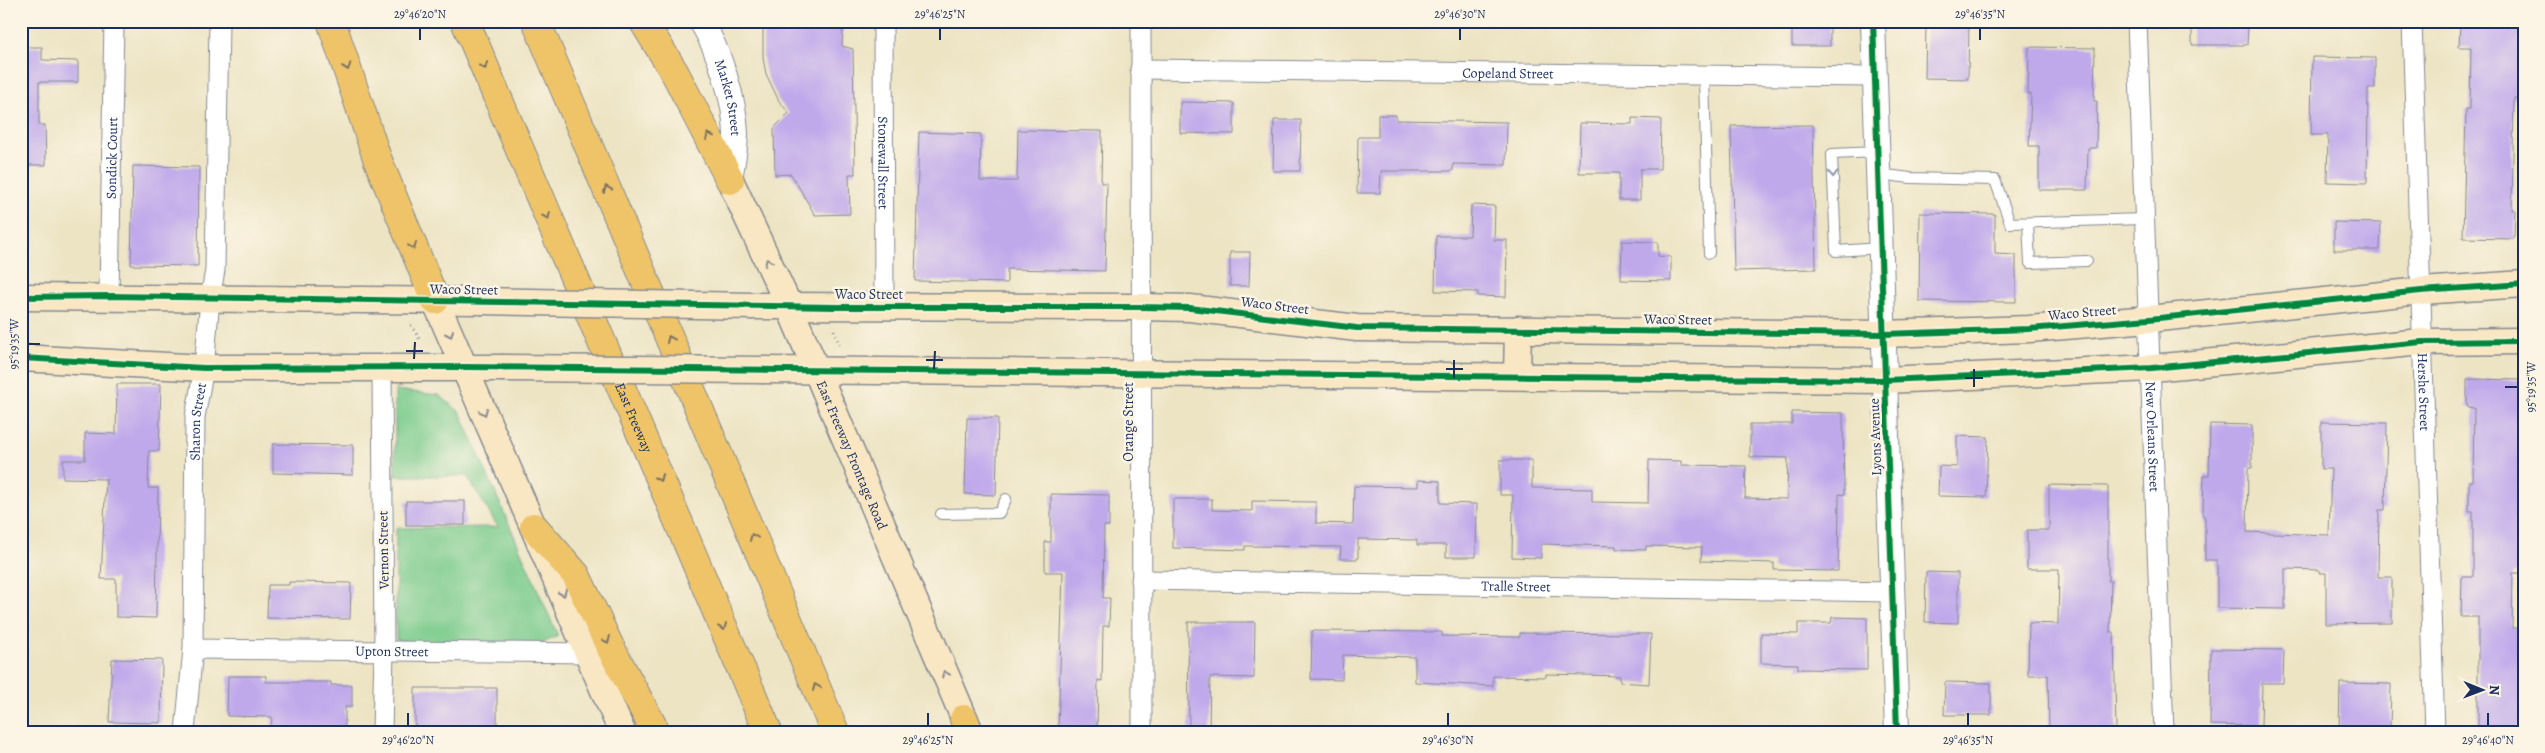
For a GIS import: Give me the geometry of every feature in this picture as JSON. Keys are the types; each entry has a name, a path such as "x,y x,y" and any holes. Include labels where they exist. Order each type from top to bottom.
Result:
{"highway":[{"path":"331,21 377,158 436,300"},
{"name":"East Freeway","path":"465,21 768,732"},
{"path":"536,21 835,732"},
{"path":"643,21 675,73 730,180"},
{"path":"534,527 576,575 610,648 656,732"}],"main road":[{"name":"East Freeway Frontage Road","path":"730,180 789,306 967,727"},
{"name":"Waco Street","path":"21,297 109,296 210,299 436,300 752,306 1140,306 1190,308 1356,328 1884,334 2029,329 2149,319 2421,291 2524,284"},
{"path":"436,300 590,653 622,731"},
{"path":"1517,376 1518,330"},
{"path":"21,358 204,368 465,367 1886,380 2152,368 2422,342 2524,341"}],"street":[{"name":"Sondick Court","path":"109,296 114,21"},
{"name":"Sharon Street","path":"185,732 193,649 195,417 204,368 210,299 215,270 219,21"},
{"name":"Market Street","path":"701,21 713,41 733,106 736,135 730,180"},
{"name":"Stonewall Street","path":"883,21 884,306"},
{"name":"Orange Street","path":"1141,21 1142,732"},
{"name":"Lyons Avenue","path":"1873,21 1896,732"},
{"name":"New Orleans Street","path":"2137,21 2144,218 2152,368 2164,732"},
{"name":"Hershe Street","path":"2412,21 2435,732"},
{"name":"Copeland Street","path":"1140,69 1704,77 1875,77"},
{"name":"Vernon Street","path":"382,368 384,651 382,732"},
{"name":"Tralle Street","path":"1141,580 1892,592"},
{"name":"Upton Street","path":"193,649 590,653"}],"lane":[{"path":"1704,77 1709,253"},
{"path":"1881,248 1836,251 1832,154 1878,163 1910,178 1995,180 2010,223 2144,218"},
{"path":"2028,223 2030,263 2088,261"},
{"path":"941,514 999,514 1006,499"}],"path":[{"path":"410,324 420,340"},
{"path":"833,329 844,356"}],"green space":[{"path":"395,390 439,395 460,412 558,636 541,644 406,643 396,639 396,528 498,527 467,476 395,476"}],"building":[{"path":"763,21 832,21 843,29 842,46 853,49 855,174 849,174 850,214 815,215 791,174 775,175 774,128 789,113 779,101 766,74 763,58"},
{"path":"1792,21 1830,21 1830,46 1792,46"},
{"path":"1926,21 1969,21 1968,79 1925,78"},
{"path":"2460,21 2524,21 2524,98 2514,98 2512,210 2515,210 2514,239 2463,238 2466,109 2470,109 2471,47 2459,47"},
{"path":"2192,26 2248,26 2247,45 2192,45"},
{"path":"21,47 42,47 42,60 78,61 78,82 39,82 39,125 45,125 46,165 21,165"},
{"path":"2029,47 2095,48 2094,101 2097,101 2096,148 2088,148 2087,190 2039,190 2039,146 2029,146 2031,94 2028,94"},
{"path":"2312,57 2375,58 2375,88 2368,88 2367,183 2327,182 2328,135 2311,135"},
{"path":"1180,102 1234,103 1234,134 1180,133"},
{"path":"1378,115 1396,115 1396,120 1507,122 1506,165 1453,164 1453,171 1381,171 1380,193 1357,193 1358,137 1378,137"},
{"path":"1632,118 1661,119 1660,169 1640,169 1640,200 1619,200 1619,173 1579,173 1580,123 1632,124"},
{"path":"1274,120 1301,120 1300,171 1273,171"},
{"path":"1813,125 1816,269 1734,271 1731,126"},
{"path":"1018,130 1102,131 1101,183 1107,183 1105,271 1007,269 1007,283 915,281 919,132 981,134 980,181 1017,181"},
{"path":"133,166 199,167 198,266 131,265"},
{"path":"1471,205 1495,206 1494,240 1507,240 1506,297 1478,296 1478,292 1435,291 1436,236 1470,236"},
{"path":"1920,213 1995,214 1995,254 2016,255 2016,302 1919,301"},
{"path":"2334,222 2381,223 2380,250 2334,250"},
{"path":"1622,241 1658,242 1658,256 1671,257 1671,281 1621,280"},
{"path":"1230,252 1250,252 1249,286 1230,286"},
{"path":"2467,379 2524,380 2524,573 2513,573 2512,628 2524,628 2524,726 2516,726 2516,732 2478,732 2478,617 2461,617 2462,577 2473,577 2473,511 2469,511 2469,481 2473,481 2474,408 2467,407"},
{"path":"117,384 161,384 159,451 149,451 148,488 158,488 156,618 116,617 116,579 101,579 106,479 63,478 63,460 85,460 85,433 116,434"},
{"path":"1792,412 1843,413 1844,495 1839,494 1838,571 1774,570 1774,563 1701,561 1702,547 1646,546 1646,550 1616,549 1616,546 1541,544 1541,558 1512,557 1513,495 1500,495 1500,460 1532,460 1532,488 1592,489 1592,502 1648,503 1649,460 1681,461 1681,465 1746,466 1745,498 1787,499 1788,458 1750,457 1750,424 1792,424"},
{"path":"967,418 998,418 996,495 965,494"},
{"path":"2321,422 2387,423 2385,510 2379,510 2378,577 2392,577 2392,623 2326,624 2326,573 2319,573 2320,570 2285,569 2285,609 2217,608 2217,560 2205,560 2205,517 2203,516 2204,475 2209,475 2210,424 2252,425 2252,468 2248,468 2247,532 2329,535 2331,469 2321,469"},
{"path":"1957,436 1988,437 1986,497 1938,496 1939,466 1957,467"},
{"path":"273,444 353,445 353,475 273,473"},
{"path":"1418,480 1440,481 1440,503 1477,504 1476,557 1446,557 1446,545 1417,545 1417,540 1358,539 1358,559 1340,559 1341,547 1245,546 1245,550 1173,548 1173,499 1212,499 1212,510 1252,511 1252,501 1316,502 1316,523 1353,524 1354,486 1418,487"},
{"path":"2049,485 2108,486 2108,581 2111,581 2110,632 2114,632 2116,732 2049,732 2048,675 2028,675 2029,623 2058,624 2059,569 2027,569 2027,530 2049,530"},
{"path":"1051,494 1109,495 1109,526 1104,526 1103,598 1110,598 1109,626 1103,626 1102,681 1098,680 1097,732 1058,732 1063,572 1045,572 1045,542 1051,542"},
{"path":"406,501 465,501 465,525 406,525"},
{"path":"1926,572 1958,573 1958,623 1925,622"},
{"path":"289,582 351,583 350,619 267,618 268,585 289,585"},
{"path":"1832,617 1867,618 1867,670 1798,669 1798,664 1761,663 1761,633 1798,634 1798,623 1831,623"},
{"path":"1188,622 1255,622 1254,678 1210,677 1209,732 1189,732"},
{"path":"1312,631 1442,632 1442,636 1520,637 1520,633 1651,634 1649,684 1620,682 1620,676 1546,674 1546,677 1493,676 1493,686 1415,682 1415,657 1343,655 1342,680 1311,679"},
{"path":"2211,649 2284,650 2283,683 2262,683 2261,726 2210,725"},
{"path":"112,659 162,660 161,723 109,722"},
{"path":"228,676 266,676 266,682 331,682 331,685 352,685 352,707 345,707 345,732 271,732 272,717 227,716"},
{"path":"1945,682 1991,683 1991,715 1944,715"},
{"path":"2340,683 2391,684 2390,732 2339,732"},
{"path":"415,688 497,688 497,732 415,732"}],"cycle path":[{"path":"1873,21 1897,732"},
{"path":"21,297 109,296 836,307 1140,307 1190,308 1357,328 1884,334 2029,329 2149,319 2421,291 2524,284"},
{"path":"21,358 204,368 465,367 1885,380 2152,368 2422,342 2524,341"}]}
